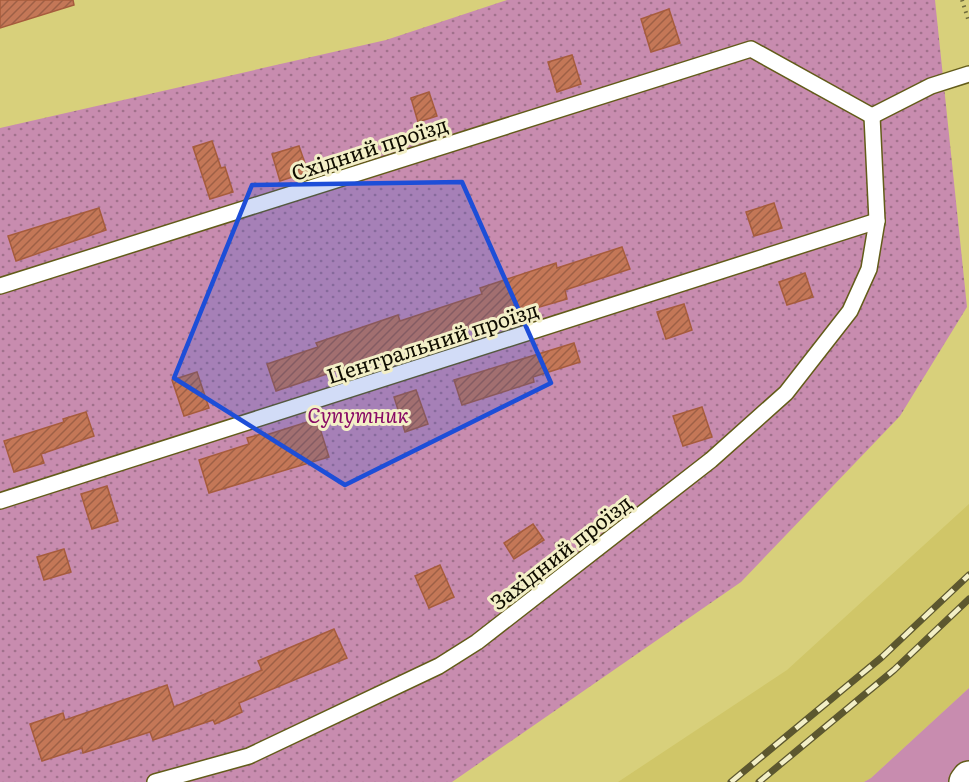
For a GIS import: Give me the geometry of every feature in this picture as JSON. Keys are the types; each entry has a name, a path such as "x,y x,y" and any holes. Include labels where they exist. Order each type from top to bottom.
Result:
{"main road":[{"path":"966,782 969,778"}],"lane":[{"name":"Східний проїзд","path":"0,286 751,49 872,116"},
{"path":"872,116 931,86 969,74"},
{"name":"Західний проїзд","path":"155,782 249,756 439,666 477,642 711,460 786,393 850,311 869,269 877,221 872,116"},
{"name":"Центральний проїзд","path":"0,501 877,221"}],"path":[{"path":"963,0 969,22"}],"highlighted area":[{"path":"462,182 551,383 345,485 174,378 252,185"}],"shaded area":[{"path":"969,504 969,688 871,778 864,782 618,782 787,670"}],"green space":[{"name":"Супутник","path":"507,0 935,0 967,307 900,416 741,582 452,782 0,782 0,128 386,40"},
{"path":"969,688 969,782 864,782 871,778"}],"building":[{"path":"0,0 73,0 74,5 0,28"},
{"path":"669,9 680,43 651,52 641,19"},
{"path":"572,55 581,84 557,92 548,62"},
{"path":"429,92 437,116 418,122 411,98"},
{"path":"212,141 221,168 225,167 233,192 210,199 193,147"},
{"path":"299,146 308,172 280,181 272,154"},
{"path":"774,203 782,228 754,236 746,212"},
{"path":"99,208 106,230 16,261 8,236"},
{"path":"622,247 630,269 565,290 567,299 437,337 276,391 267,364 318,347 316,343 398,315 400,321 482,294 480,288 556,263 557,268"},
{"path":"805,273 813,297 787,305 779,282"},
{"path":"684,304 692,330 666,339 657,312"},
{"path":"574,343 580,362 533,377 534,382 462,405 454,380"},
{"path":"197,372 209,408 184,416 172,380"},
{"path":"416,390 428,424 405,432 394,397"},
{"path":"702,407 712,437 683,446 673,416"},
{"path":"86,412 94,436 41,454 44,463 14,472 4,441 64,422 63,419"},
{"path":"317,419 329,457 209,493 199,460 249,444 247,438 265,433 266,435"},
{"path":"107,486 118,521 92,529 81,494"},
{"path":"533,524 544,540 514,559 504,543"},
{"path":"64,549 71,572 44,580 37,557"},
{"path":"440,565 454,597 429,608 415,576"},
{"path":"334,629 347,658 239,703 242,712 215,724 213,720 153,740 150,732 83,753 82,748 42,761 30,724 63,713 65,720 167,685 174,707 262,670 258,661"}],"railway":[{"path":"731,782 882,657 969,575"},
{"path":"759,782 894,670 969,599"}]}
